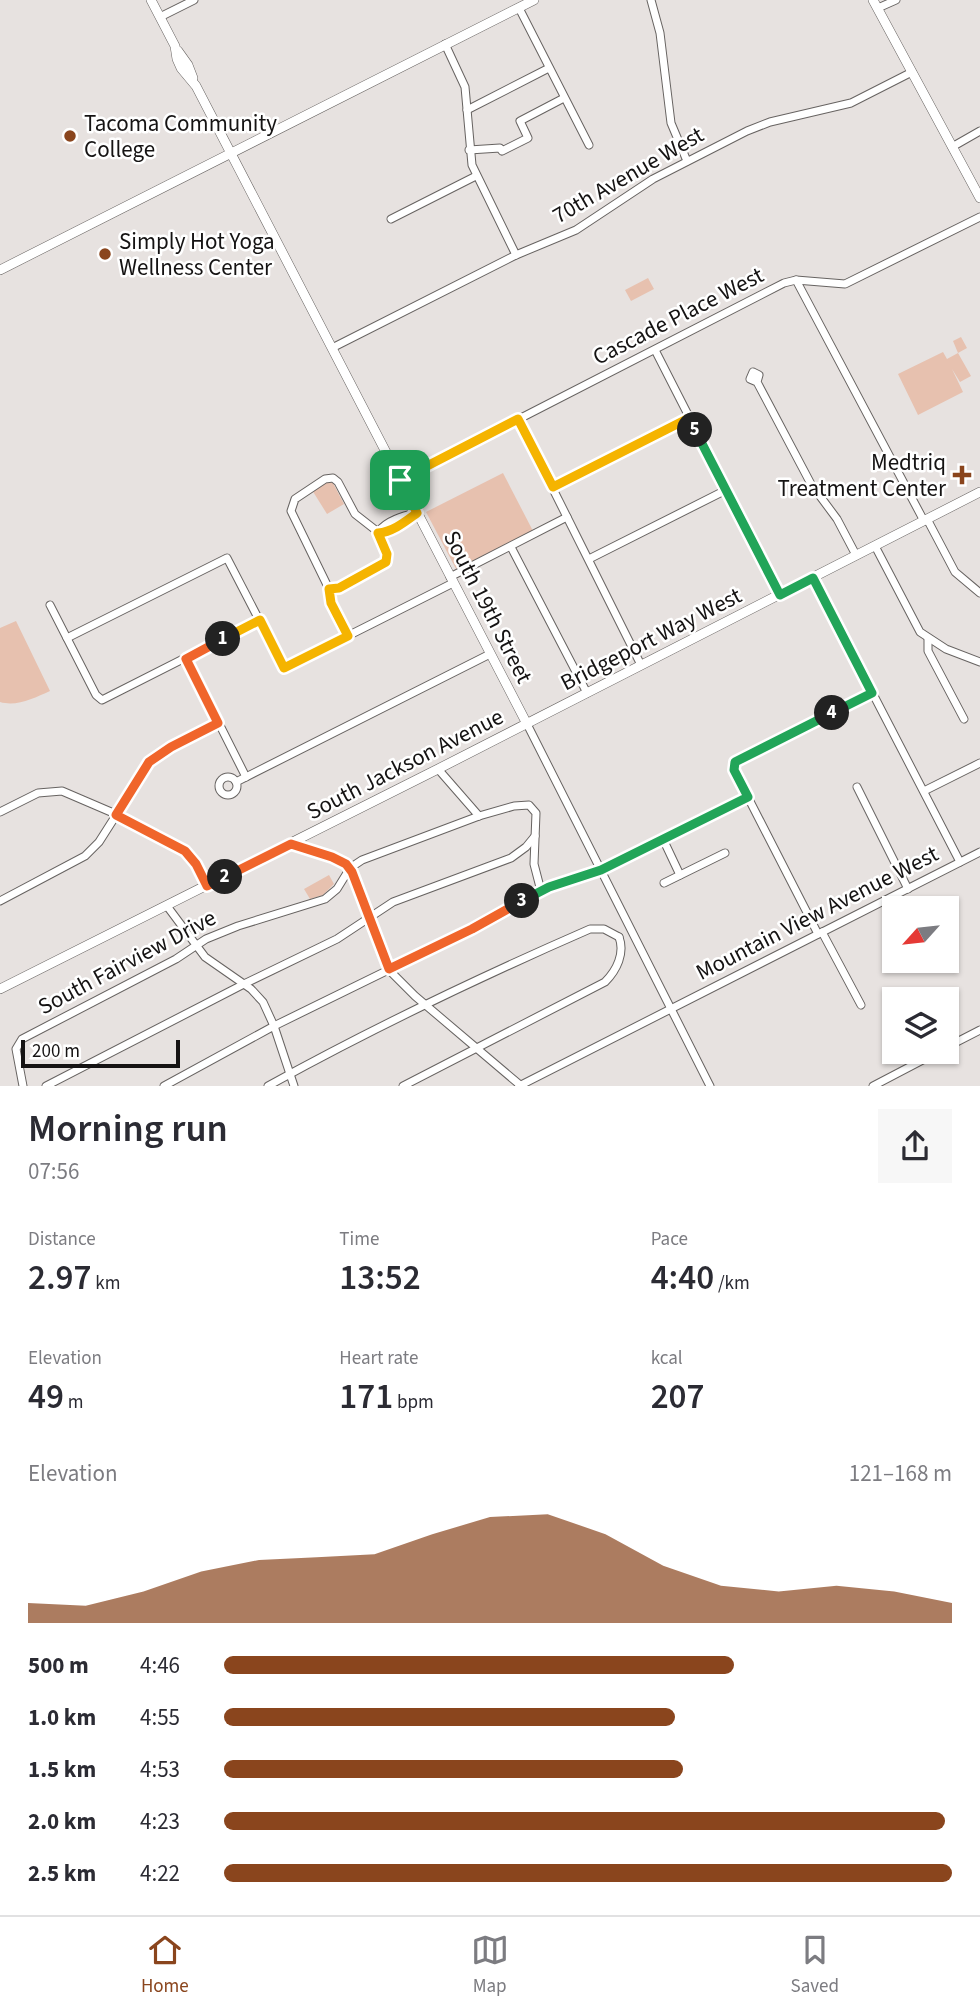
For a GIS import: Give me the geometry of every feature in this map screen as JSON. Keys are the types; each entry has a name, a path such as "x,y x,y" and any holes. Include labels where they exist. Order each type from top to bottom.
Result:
{"main road":[{"name":"South 19th Street","path":"151,0 175,46 177,59 196,86 415,513 527,724"},
{"path":"0,270 534,0"},
{"path":"876,4 980,198"},
{"name":"Bridgeport Way West","path":"527,724 980,492"},
{"name":"South Jackson Avenue","path":"0,989 527,724"}],"street":[{"path":"160,17 194,0"},
{"path":"651,0 660,33 673,130 687,161"},
{"path":"876,4 896,0"},
{"path":"519,8 589,145"},
{"path":"444,44 463,83 470,162 516,255"},
{"path":"467,110 549,68"},
{"name":"70th Avenue West","path":"332,348 516,255 576,230 653,178 761,124 851,103 912,72"},
{"path":"469,150 500,148 502,151 528,138 520,121 564,99"},
{"path":"951,146 980,131"},
{"path":"391,219 476,176"},
{"name":"Cascade Place West","path":"400,480 777,286 796,280 845,284 980,218"},
{"path":"796,280 955,572 980,593"},
{"path":"654,350 780,595"},
{"path":"757,382 812,487 837,519 856,555"},
{"path":"553,487 689,418"},
{"path":"518,419 641,665"},
{"path":"329,589 339,588 386,562 387,554 378,533 355,514 338,482 333,478 325,479 295,499 291,506 292,516 329,589 331,603 348,636"},
{"path":"589,559 726,490"},
{"path":"378,533 383,526 415,513"},
{"path":"67,638 227,558 284,668 568,517"},
{"path":"875,546 912,619 928,639 956,654 980,662"},
{"path":"511,547 587,693"},
{"path":"813,578 960,862"},
{"path":"50,605 101,700 260,620"},
{"path":"928,639 928,651 964,719"},
{"path":"236,782 490,654"},
{"path":"186,659 246,777"},
{"path":"861,1005 748,797 735,772 734,764 872,693"},
{"path":"0,901 85,856 99,842 149,762 171,747 218,723"},
{"name":"South 19th Street","path":"527,724 710,1086"},
{"path":"924,791 980,763"},
{"path":"438,769 479,816"},
{"path":"857,787 908,889"},
{"path":"0,812 38,793 58,790 75,795 185,851 196,864 207,886"},
{"path":"164,1086 274,1026 472,929 541,891 601,870 748,797"},
{"name":"South Fairview Drive","path":"23,1086 16,1049 22,1038 176,960 195,945 222,932 321,901 335,891 350,868 376,854 479,816 523,805 535,809 536,834"},
{"path":"536,834 534,864 541,891"},
{"path":"46,1086 337,939 396,900 512,858 536,834"},
{"path":"663,839 680,875"},
{"path":"291,844 332,857 350,868 389,969 424,1004 520,1085"},
{"name":"Mountain View Avenue West","path":"520,1085 980,852"},
{"path":"664,883 725,853"},
{"path":"167,906 195,945 217,968 244,984 263,1002 294,1086"},
{"path":"268,1086 424,1004 590,929 607,930 619,937 621,956 614,972 605,982 403,1086"},
{"path":"619,937 632,930"},
{"path":"959,1041 980,1030"},
{"path":"873,1086 915,1064"}],"shaded area":[{"path":"648,278 654,289 631,301 625,290"},
{"path":"961,337 967,348 958,353 953,341"},
{"path":"943,352 947,359 958,353 971,376 960,382 952,369 963,392 918,415 898,374"},
{"path":"503,473 533,531 456,569 426,512"},
{"path":"328,481 333,483 344,504 327,514 312,490"},
{"path":"16,621 50,691 25,701 6,703 0,702 0,628"},
{"path":"329,875 334,884 323,895 310,899 304,889"}],"place":[{"name":"Tacoma Community College","path":"70,136"},
{"name":"Simply Hot Yoga Wellness Center","path":"105,254"},
{"name":"Medtriq Treatment Center","path":"962,475"}],"route":[{"path":"689,418 780,595 813,578 872,693 737,761 734,769 748,797 601,870 541,891 472,929 389,969 352,872 340,860 291,844 207,886 196,864 185,851 116,815 149,762 171,747 218,723 186,659 260,620 284,668 348,636 331,603 329,589 339,588 386,562 386,549 378,533 410,520 417,513 400,480 518,419 553,487 689,418"}]}
